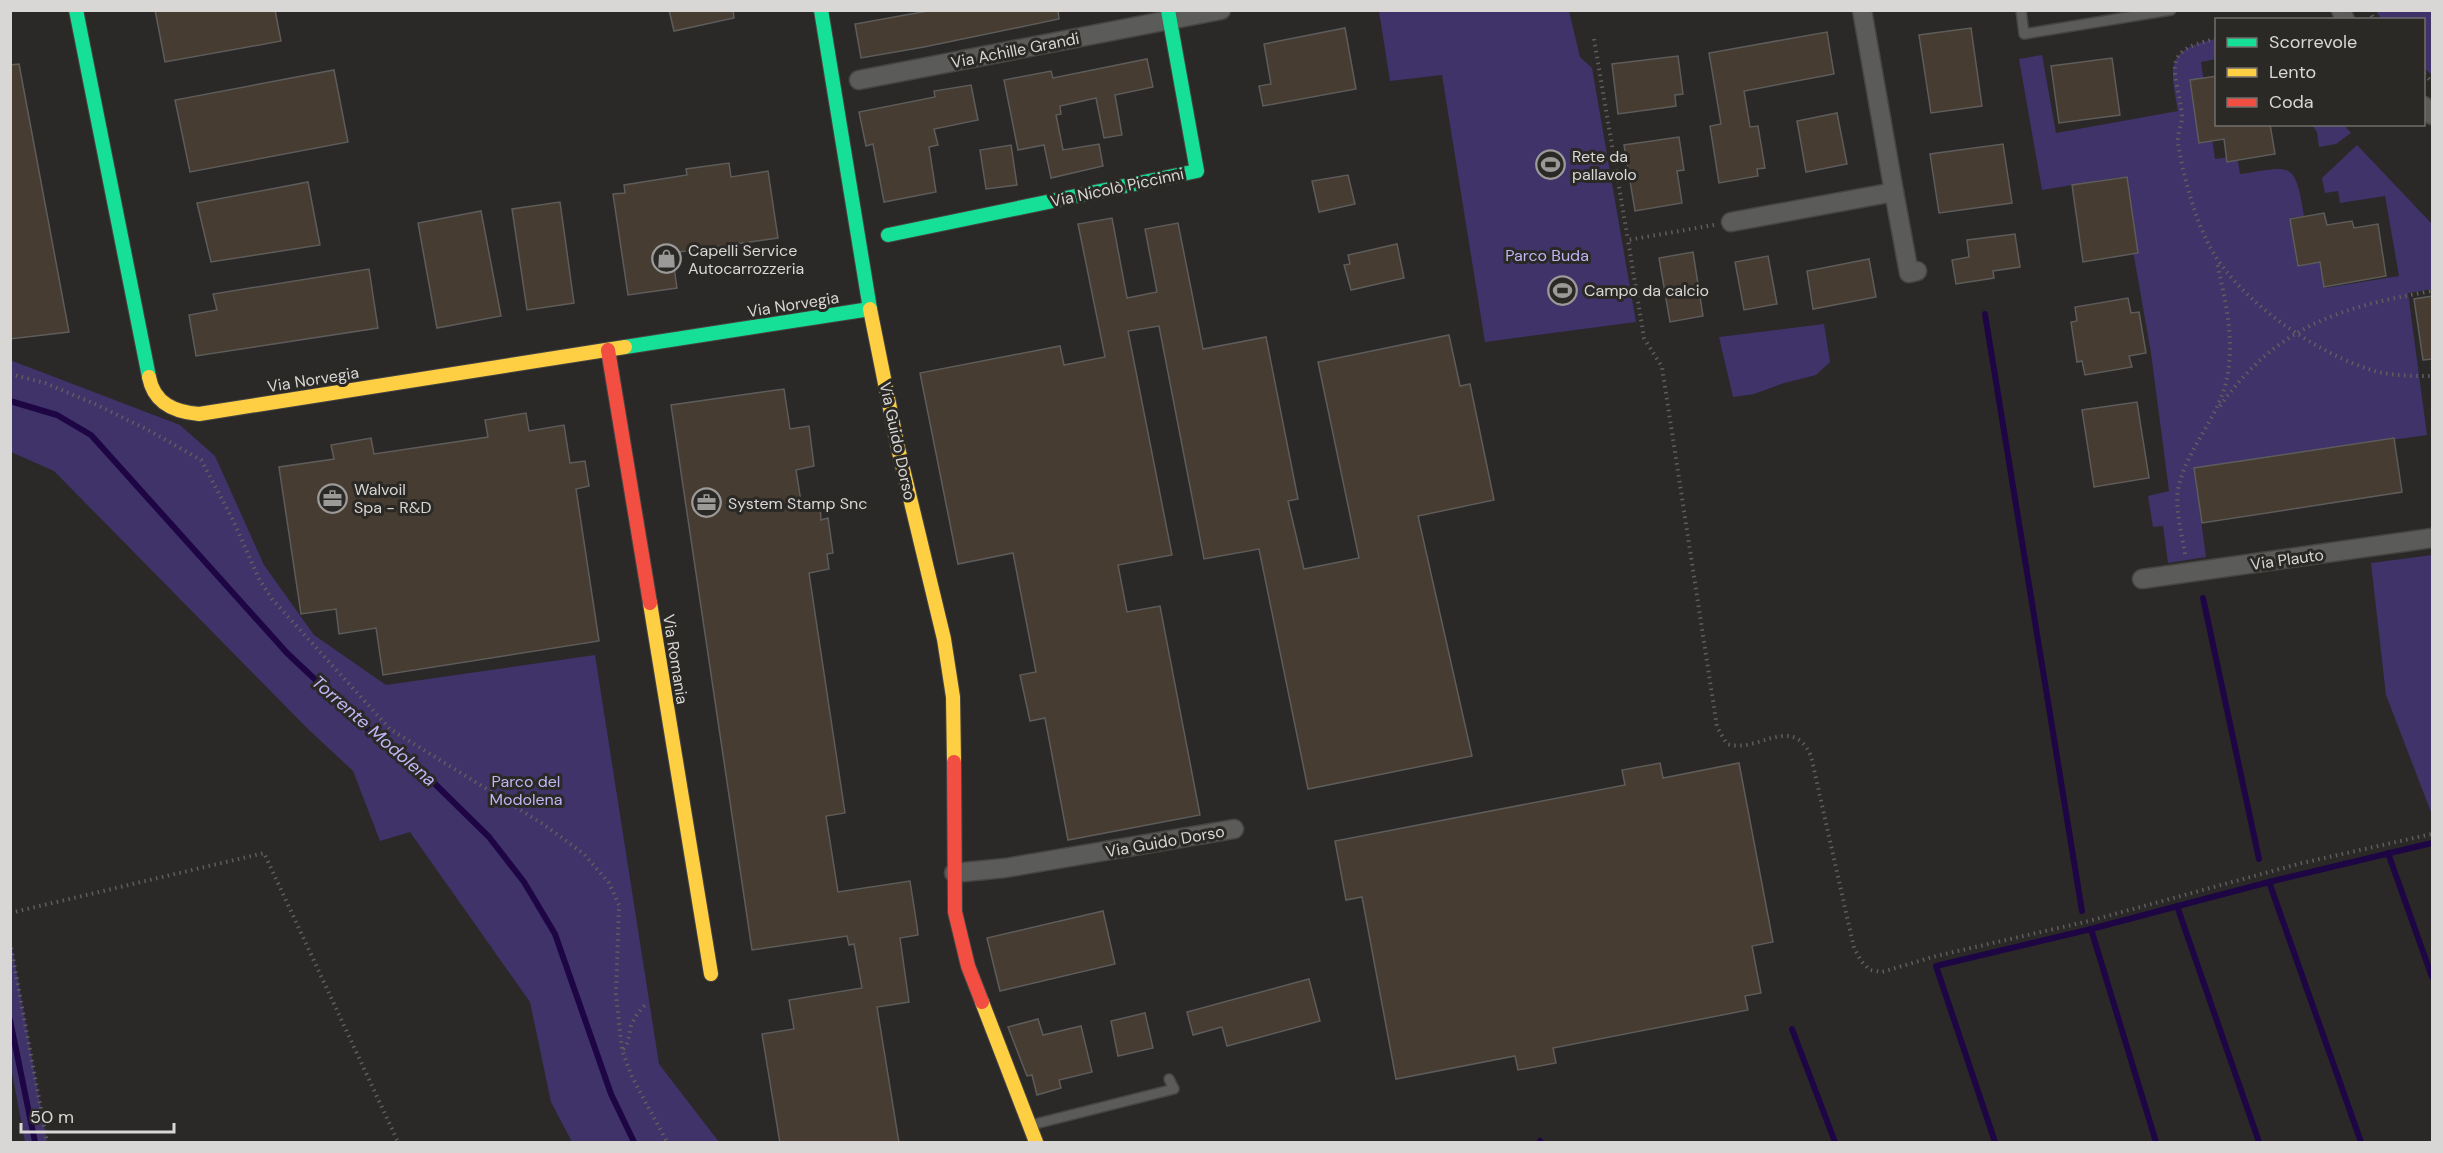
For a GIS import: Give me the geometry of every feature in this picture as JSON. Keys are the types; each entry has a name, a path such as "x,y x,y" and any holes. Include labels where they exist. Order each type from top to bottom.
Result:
{"street":[{"name":"Via Norvegia","path":"76,10 150,384 158,401 177,413 199,414 870,309"},
{"name":"Via Guido Dorso","path":"821,10 870,309 898,448 948,662 953,697 955,912 968,966 1036,1143"},
{"path":"1169,16 1221,10"},
{"path":"1862,10 1909,273 1917,272"},
{"name":"Via Achille Grandi","path":"859,80 1169,16"},
{"name":"Via Nicolò Piccinni","path":"888,235 1197,171 1169,16"},
{"path":"1731,222 1894,192"},
{"name":"Via Romania","path":"608,350 711,974"},
{"name":"Via Plauto","path":"2142,579 2433,538"},
{"name":"Via Guido Dorso","path":"954,873 1005,868 1234,829"}],"lane":[{"path":"2021,10 2024,34 2171,10"},
{"path":"1028,1125 1174,1089 1169,1079"}],"path":[{"path":"1594,39 1644,338 1662,367 1717,727 1727,744 1736,747 1784,736 1794,736 1807,746 1854,948 1861,961 1870,970 1882,972 1936,956 2090,921 2302,863 2433,834"},
{"path":"2215,39 2200,42 2183,50 2175,62 2174,76 2182,118 2178,141 2194,207 2207,243 2222,268 2265,309 2296,333 2340,358 2379,372 2433,376"},
{"path":"1628,240 1731,222"},
{"path":"2216,258 2226,301 2231,348 2228,374 2216,411"},
{"path":"2188,573 2178,513 2178,492 2184,470 2216,411 2236,384 2255,364 2296,333 2352,308 2433,291"},
{"path":"10,374 45,383 95,404 150,430 201,460 232,518 260,581 272,599 390,729 543,824 584,854 609,883 619,905 616,994 622,1050 632,1077 667,1143"},
{"path":"10,913 264,853 398,1143"},
{"path":"10,942 47,1143"},
{"path":"622,1050 628,1044 636,1014 645,1005"}],"green space":[{"name":"Parco Buda","path":"1379,11 1569,11 1580,57 1592,68 1636,322 1485,342 1442,75 1390,81"},
{"path":"2376,11 2432,11 2432,75 2425,69 2425,18 2380,18"},
{"path":"2215,39 2215,59 2201,62 2215,159 2237,156 2240,174 2281,169 2294,176 2304,216 2290,218 2297,265 2320,262 2325,288 2399,276 2385,196 2340,203 2338,191 2325,193 2322,178 2357,145 2432,224 2432,289 2408,293 2427,435 2194,468 2206,557 2168,563 2163,526 2153,527 2148,496 2169,491 2151,353 2120,177 2042,190 2019,59 2042,55 2056,133 2178,111 2173,83 2175,62 2187,48"},
{"path":"2313,126 2345,126 2351,133 2336,144 2319,147 2317,132"},
{"path":"1824,324 1830,362 1816,375 1754,394 1733,397 1719,337"},
{"name":"Parco del Modolena","path":"10,360 180,425 215,456 264,565 314,635 386,685 595,655 659,1064 719,1142 572,1142 551,1102 530,1002 410,832 380,841 353,771 308,729 54,471 11,452"},
{"path":"2432,555 2431,812 2386,695 2371,563"},
{"path":"10,942 47,1142 25,1142 11,1067"}],"building":[{"path":"155,10 275,10 281,41 165,62"},
{"path":"669,10 733,10 734,18 674,31"},
{"path":"933,10 1058,10 1059,19 861,58 855,24"},
{"path":"1345,28 1356,89 1263,106 1259,86 1271,84 1264,44"},
{"path":"1971,28 1982,106 1931,113 1919,35"},
{"path":"1827,32 1834,74 1744,91 1750,127 1758,126 1765,168 1757,169 1758,176 1719,183 1710,126 1721,124 1709,53"},
{"path":"1678,56 1683,94 1675,95 1676,106 1618,114 1612,64"},
{"path":"2112,58 2120,115 2059,123 2051,66"},
{"path":"1147,59 1153,87 1115,95 1122,135 1104,138 1096,98 1060,106 1061,114 1056,115 1063,150 1099,144 1103,166 1051,178 1044,145 1018,150 1004,80 1051,71 1053,78"},
{"path":"19,64 69,332 10,339 10,65"},
{"path":"334,70 348,142 190,172 175,100"},
{"path":"2215,76 2215,126 2270,126 2275,154 2227,162 2224,139 2199,143 2190,80"},
{"path":"971,85 978,120 934,129 938,145 929,147 936,192 884,202 873,144 866,146 859,112 935,97 934,91"},
{"path":"1837,113 1847,164 1806,172 1797,121"},
{"path":"1679,137 1684,170 1677,171 1682,203 1635,211 1624,145"},
{"path":"2003,144 2012,203 1939,213 1930,154"},
{"path":"1011,145 1017,185 986,189 980,150"},
{"path":"729,163 731,177 768,171 778,238 672,253 677,288 628,295 613,194 625,193 624,185 687,175 686,169"},
{"path":"1348,175 1355,204 1319,212 1312,181"},
{"path":"2127,177 2138,253 2083,262 2072,185"},
{"path":"308,182 320,245 211,262 197,203"},
{"path":"560,202 574,303 527,310 512,209"},
{"path":"481,211 501,316 437,328 418,223"},
{"path":"2324,213 2327,225 2352,221 2354,228 2378,224 2386,276 2324,287 2320,262 2298,266 2290,219"},
{"path":"1112,218 1127,298 1157,292 1145,229 1178,223 1203,349 1266,337 1298,499 1288,501 1304,569 1359,558 1318,362 1449,335 1460,386 1470,384 1494,500 1418,516 1472,756 1308,789 1259,549 1204,559 1159,326 1128,331 1172,555 1118,565 1127,612 1160,606 1200,815 1068,840 1045,718 1030,721 1020,675 1036,672 1013,553 958,564 920,373 1060,346 1064,365 1105,357 1078,224"},
{"path":"2015,234 2020,267 1993,271 1994,278 1956,284 1952,260 1969,257 1967,240"},
{"path":"1397,244 1404,278 1351,290 1344,265 1350,264 1348,255"},
{"path":"1693,252 1703,316 1670,322 1659,258"},
{"path":"1768,256 1777,304 1744,310 1735,262"},
{"path":"1869,259 1876,297 1813,309 1807,271"},
{"path":"369,269 378,328 196,356 189,315 217,310 213,294"},
{"path":"2433,296 2433,359 2423,360 2414,299"},
{"path":"2128,298 2131,313 2139,312 2146,353 2129,356 2132,367 2085,375 2082,361 2077,362 2071,322 2077,321 2075,307"},
{"path":"784,389 790,429 809,426 814,466 796,470 802,508 820,505 821,520 828,518 833,553 827,554 829,569 809,573 845,813 826,816 838,892 910,881 917,926 918,935 900,938 909,1002 877,1007 899,1143 780,1143 762,1034 794,1029 789,1000 862,988 854,944 849,945 847,936 752,950 671,405"},
{"path":"2137,402 2149,478 2094,487 2082,410"},
{"path":"526,413 529,431 564,425 570,463 585,461 589,486 576,489 599,641 383,675 376,628 339,634 336,609 301,614 279,467 334,459 331,445 371,438 374,454 488,437 485,420"},
{"path":"2394,438 2402,492 2202,523 2194,468"},
{"path":"1660,763 1663,778 1739,763 1773,942 1752,946 1761,993 1745,996 1748,1010 1553,1048 1556,1063 1518,1070 1515,1056 1396,1079 1362,897 1346,900 1335,841 1625,785 1622,770"},
{"path":"1103,911 1115,964 1000,991 987,938"},
{"path":"1309,979 1320,1021 1227,1046 1222,1027 1193,1035 1187,1012"},
{"path":"1145,1013 1153,1048 1118,1056 1111,1021"},
{"path":"1038,1019 1043,1035 1081,1026 1092,1072 1059,1080 1061,1088 1037,1095 1032,1075 1027,1076 1008,1027"}],"waterway":[{"path":"1985,314 2082,911"},
{"name":"Torrente Modolena","path":"10,401 57,415 91,435 287,653 372,733 432,781 489,837 524,882 555,934 611,1094 634,1142"},
{"path":"2203,598 2259,859"},
{"path":"2156,1142 2091,929 2269,882 2432,843"},
{"path":"2388,853 2432,977"},
{"path":"2269,882 2361,1142"},
{"path":"2177,906 2259,1142"},
{"path":"1995,1142 1936,966 2091,929"},
{"path":"10,1020 35,1142"},
{"path":"1792,1029 1835,1142"}],"traffic: fast":[{"path":"76,10 149,377"},
{"path":"821,10 870,309"},
{"path":"888,235 1197,171 1168,10"},
{"path":"625,347 870,309"}],"traffic: slow":[{"path":"870,309 898,448 944,639 953,697 954,762"},
{"path":"149,377 156,394 167,405 174,409 199,414 625,347"},
{"path":"650,603 711,974"},
{"path":"982,1002 1036,1142"}],"traffic: jam":[{"path":"608,350 650,603"},
{"path":"954,762 955,912 968,966 982,1002"}],"place":[{"name":"Rete da pallavolo","path":"1551,165"},
{"name":"Capelli Service Autocarrozzeria","path":"667,259"},
{"name":"Campo da calcio","path":"1563,290"},
{"name":"Walvoil Spa - R&D","path":"333,498"},
{"name":"System Stamp Snc","path":"707,503"}]}
